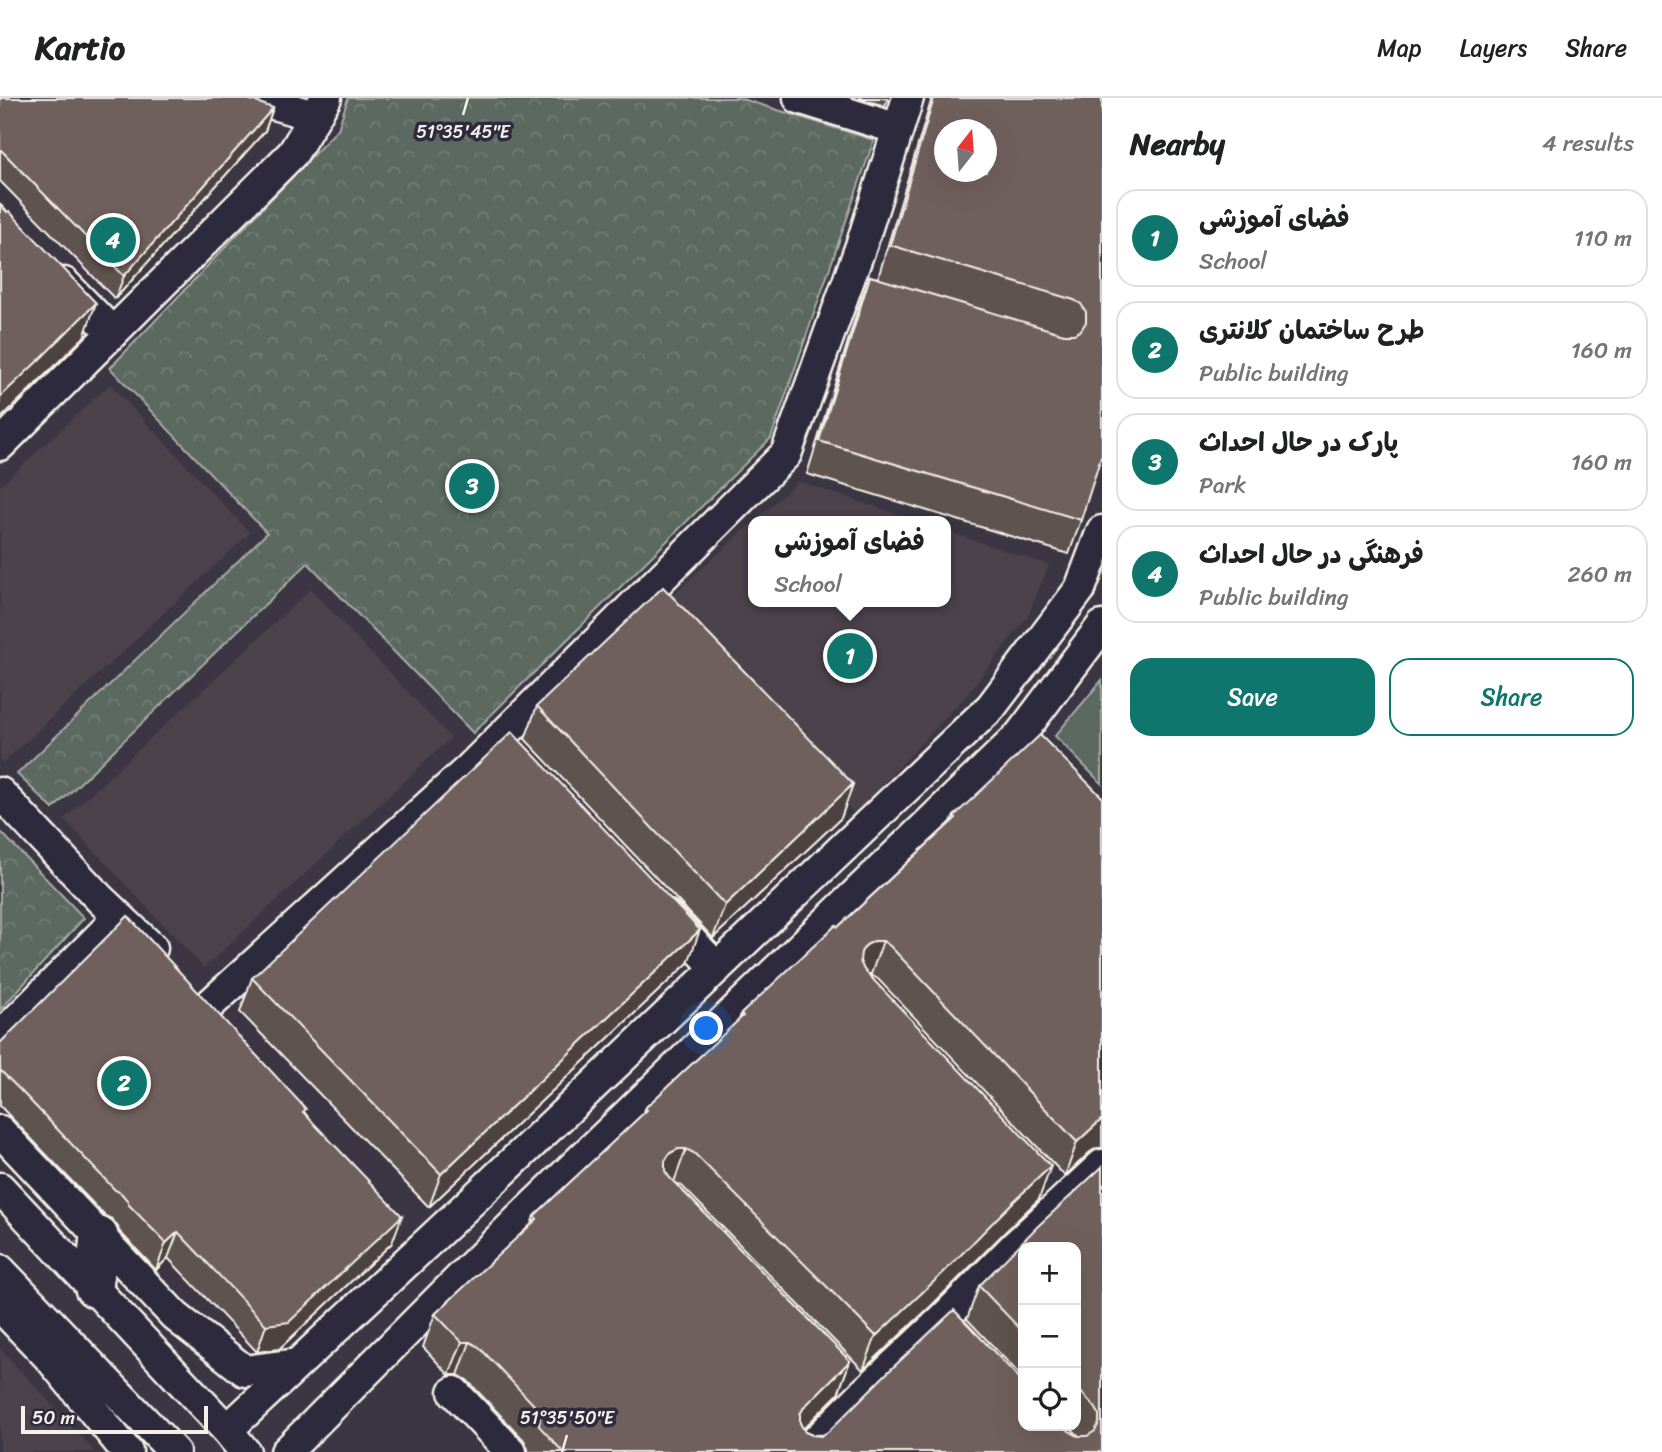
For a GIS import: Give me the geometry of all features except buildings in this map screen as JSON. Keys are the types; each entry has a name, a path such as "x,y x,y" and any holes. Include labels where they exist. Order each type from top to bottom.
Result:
{"main road":[{"path":"94,1288 99,1236"}],"street":[{"path":"0,445 293,153 320,107 253,98"},
{"path":"799,98 898,130"},
{"path":"0,793 100,899 155,951 198,999 470,768 509,749 786,454 859,291 862,243 908,98"},
{"path":"47,265 113,333"},
{"path":"0,1188 236,1441 297,1364 991,706 1080,589 1102,531"},
{"path":"286,1452 518,1220 1029,744 1102,626"},
{"path":"651,898 717,968"},
{"path":"0,1037 119,917"},
{"path":"0,1131 175,1316 245,1371 297,1364"},
{"path":"805,1452 854,1384 952,1329 1055,1190 1102,1165"},
{"path":"0,1270 174,1452"},
{"path":"0,1306 50,1358 127,1452"},
{"path":"454,1392 511,1452"}],"shaded area":[{"path":"110,384 250,533 3,763 0,759 0,486"},
{"path":"798,481 903,516 760,516"},
{"path":"748,526 748,607 951,607 951,533 1049,565 1028,616 966,696 855,814 657,609"},
{"path":"311,589 451,738 204,968 64,819"},
{"path":"0,1348 95,1452 0,1452"}],"green space":[{"path":"348,98 739,98 874,140 771,438 473,733 308,563 53,809 17,774 267,533 110,368 338,129"},
{"path":"1102,680 1102,784 1055,736"},
{"path":"0,831 84,918 0,1010"}],"place":[{"name":"فرهنگی در حال احداث","path":"113,240"},
{"name":"پارک در حال احداث","path":"472,486"},
{"name":"فضای آموزشی","path":"850,656"},
{"name":"طرح ساختمان کلانتری","path":"124,1083"}]}
